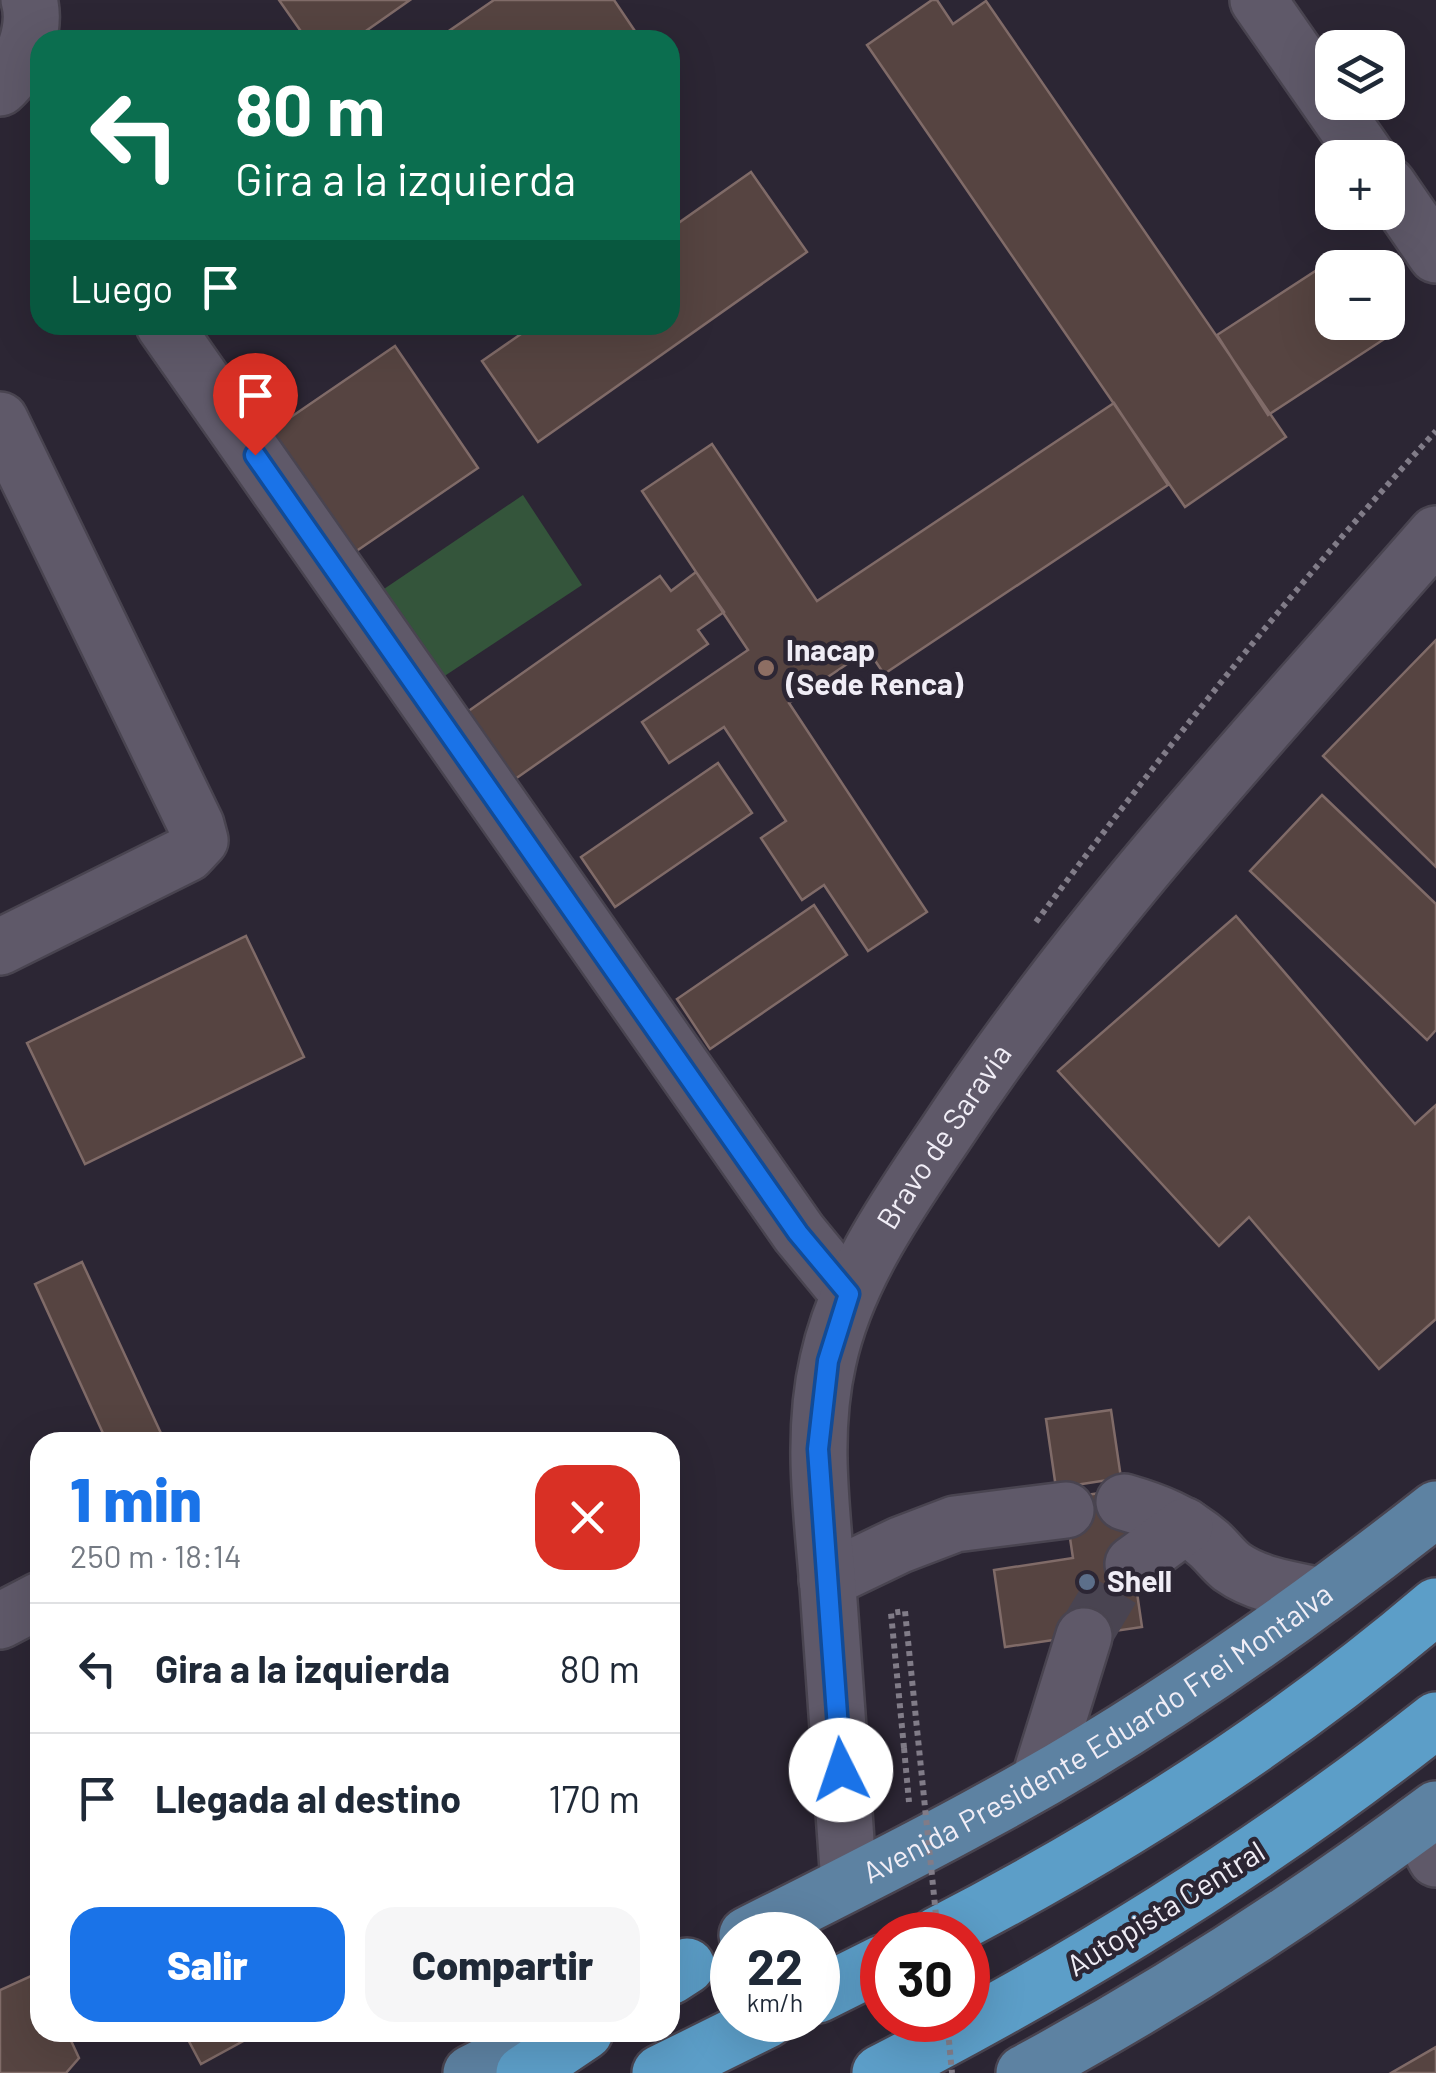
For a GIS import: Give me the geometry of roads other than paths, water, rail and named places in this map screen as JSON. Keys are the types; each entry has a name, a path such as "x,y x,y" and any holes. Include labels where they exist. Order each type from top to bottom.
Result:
{"highway":[{"path":"978,1912 1110,1838 1217,1770 1321,1697 1436,1606"},
{"name":"Autopista Central","path":"880,2073 986,2019 1182,1902 1278,1838 1436,1720"},
{"path":"524,2073 570,2042"},
{"path":"660,2073 723,2042"}],"main road":[{"name":"Avenida Presidente Eduardo Frei Montalva","path":"792,1912 1038,1781 1182,1693 1322,1596 1436,1509"},
{"path":"1024,2073 1139,2008 1430,1830"},
{"path":"471,2073 532,2042"}],"street":[{"path":"0,88 8,82 24,53 33,14 29,0"},
{"path":"1258,0 1355,140"},
{"path":"1405,210 1436,254"},
{"path":"171,335 798,1233 849,1294"},
{"path":"0,420 200,840 187,854 0,948"},
{"name":"Bravo de Saravia","path":"849,1883 818,1449 828,1361 849,1294 906,1193 945,1134 1089,935 1211,788 1436,534"},
{"path":"1124,1502 1185,1526 1248,1576 1322,1596"},
{"path":"827,1580 955,1524 1066,1510"},
{"path":"1133,1564 1185,1526"},
{"path":"0,1621 30,1605"},
{"path":"1038,1781 1084,1636"}],"tunnel":[{"path":"1084,1636 1114,1586 1133,1564"}],"place":[{"name":"Inacap (Sede Renca)","path":"766,668"},
{"name":"Shell","path":"1087,1582"}]}
